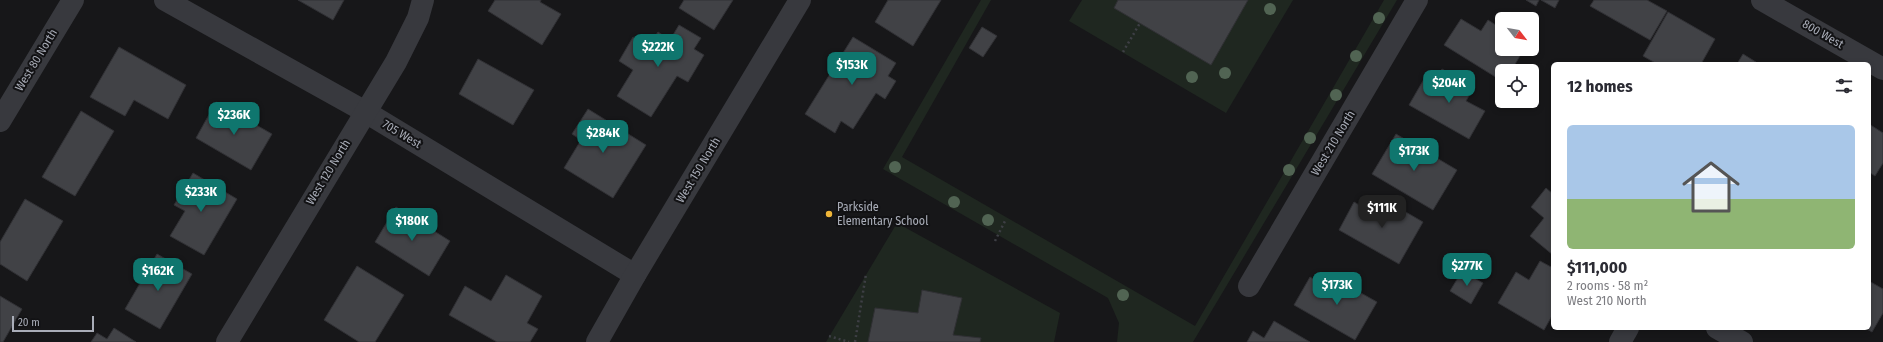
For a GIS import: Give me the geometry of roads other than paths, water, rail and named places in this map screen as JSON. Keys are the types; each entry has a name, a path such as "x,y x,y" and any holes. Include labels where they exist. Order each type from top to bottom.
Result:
{"street":[{"name":"West 80 North","path":"0,121 73,0"},
{"name":"705 West","path":"165,0 364,111 635,275"},
{"name":"West 120 North","path":"226,342 364,111 396,62 418,18 423,0"},
{"name":"West 150 North","path":"597,342 635,275 800,0"},
{"name":"West 210 North","path":"1249,286 1418,0"},
{"name":"800 West","path":"1762,0 1871,62"},
{"name":"800 West","path":"1871,62 1883,69"},
{"path":"1620,342 1627,330"},
{"path":"1721,330 1742,342"}],"place":[{"name":"Parkside Elementary School","path":"829,214"}]}
